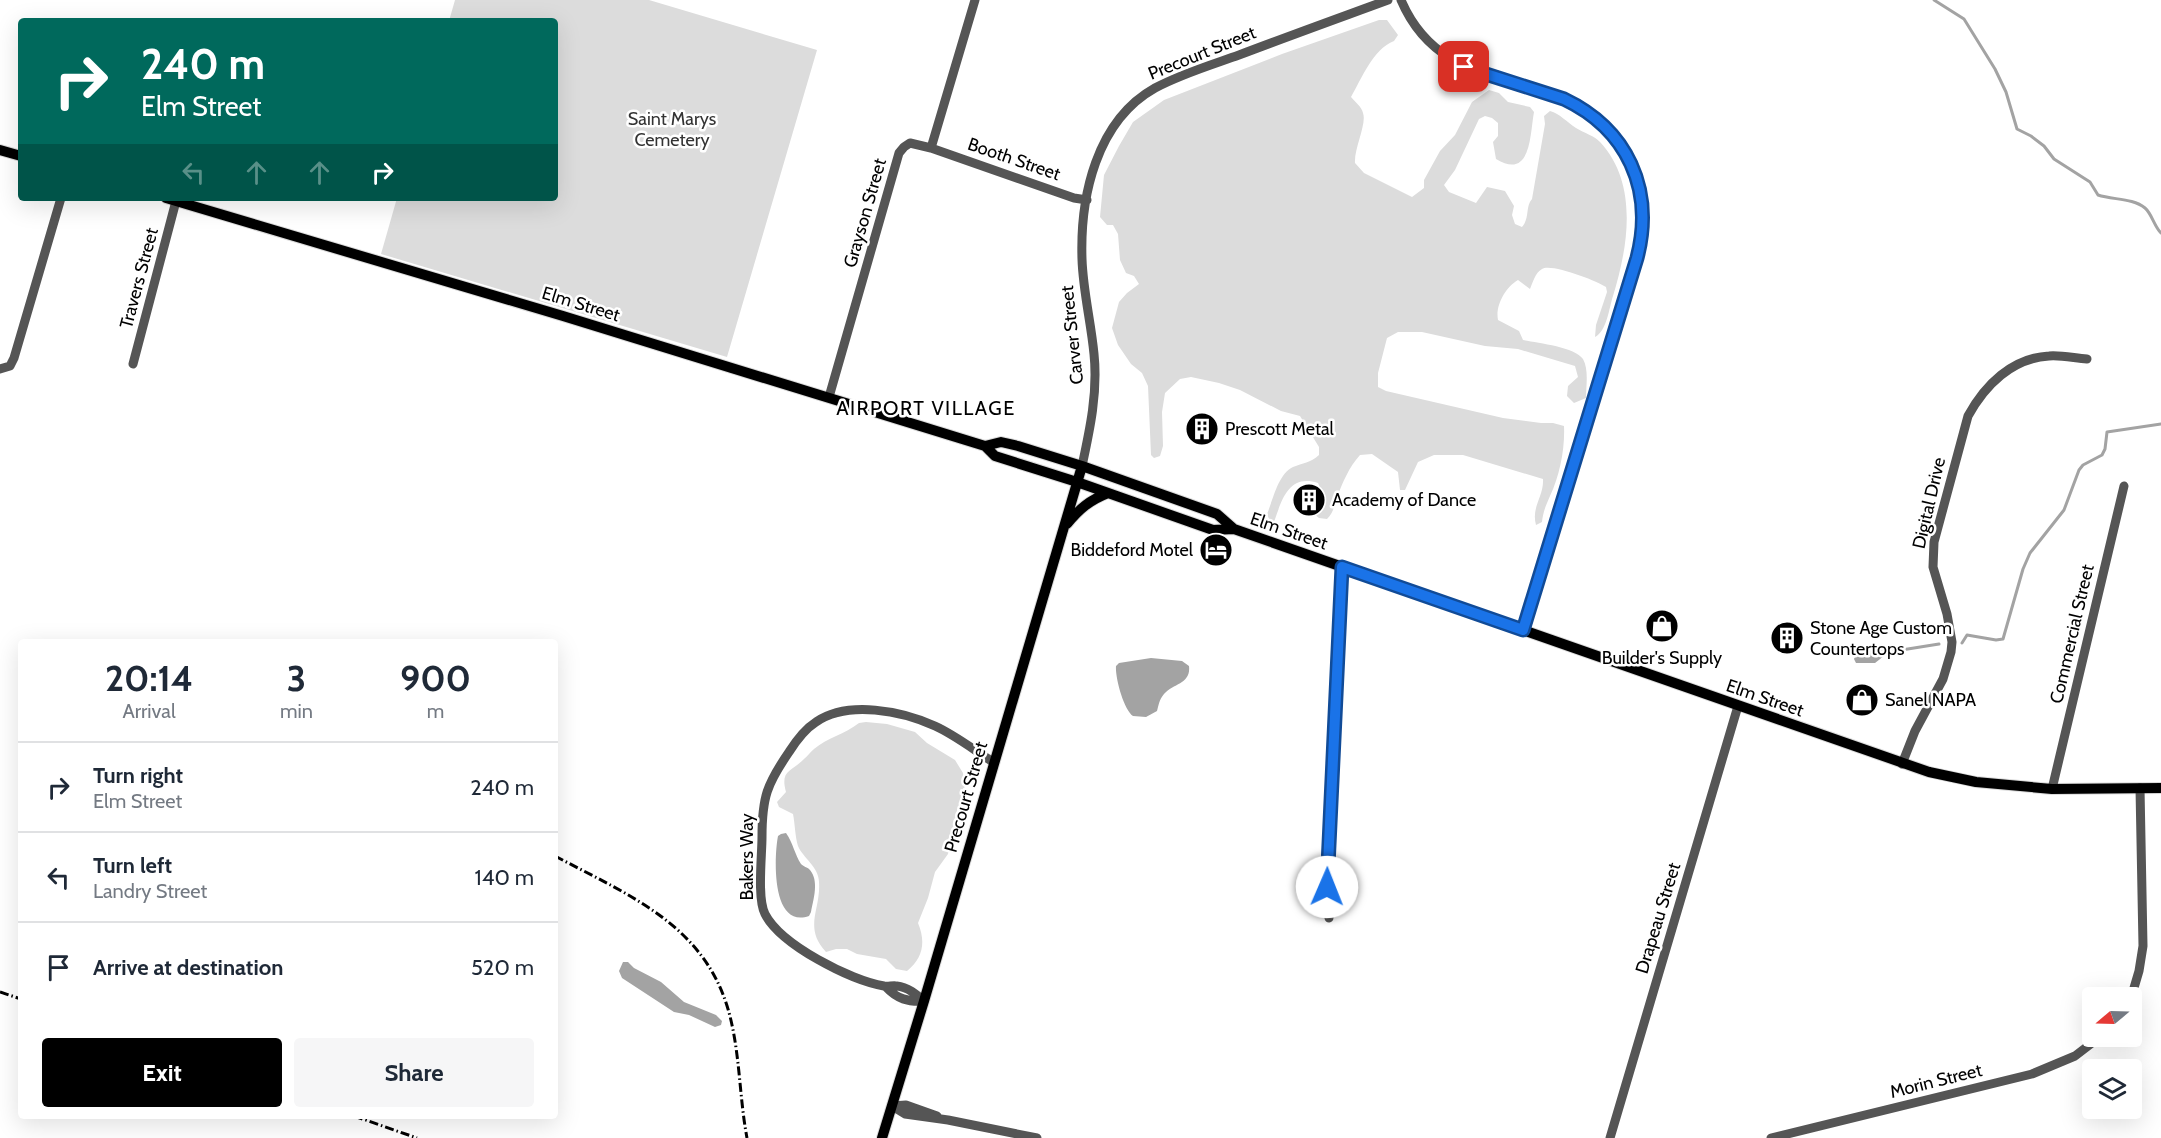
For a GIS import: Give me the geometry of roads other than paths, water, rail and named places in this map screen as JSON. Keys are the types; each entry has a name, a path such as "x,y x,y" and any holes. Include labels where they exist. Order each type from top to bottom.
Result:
{"main road":[{"path":"0,150 18,155"},
{"name":"Elm Street","path":"174,201 429,275 985,446 995,456 1213,530 1234,529"},
{"name":"Elm Street","path":"985,446 1001,442 1082,466 1217,514 1234,529 1929,772 1976,782 2052,789 2161,788"},
{"name":"Precourt Street","path":"882,1138 1082,466"},
{"path":"1063,529 1083,506 1095,498 1108,494"}],"street":[{"path":"931,148 975,0"},
{"name":"Precourt Street","path":"1087,200 1094,168 1107,135 1125,111 1144,95 1173,80 1388,0"},
{"path":"1401,0 1418,30 1435,48 1454,62 1479,73 1564,99 1577,105 1600,122 1625,153 1636,173 1642,199 1643,228 1637,258 1523,630"},
{"name":"Grayson Street","path":"829,397 899,153 910,143 931,148"},
{"name":"Booth Street","path":"931,148 1074,198 1087,200"},
{"name":"Carver Street","path":"1082,466 1092,420 1095,379 1094,353 1083,283 1082,256 1087,200"},
{"path":"0,369 10,366 14,358 59,201"},
{"name":"Travers Street","path":"133,364 171,201"},
{"name":"Digital Drive","path":"1902,764 1918,724 1942,679 1951,652 1952,642 1947,614 1934,573 1932,557 1968,416 1978,399 1994,381 2020,364 2034,358 2049,356 2087,359"},
{"name":"Commercial Street","path":"2052,789 2124,486"},
{"path":"1329,918 1328,847 1342,567"},
{"name":"Drapeau Street","path":"1610,1138 1738,706"},
{"name":"Bakers Way","path":"924,1001 909,1002 894,996 886,987 841,971 816,958 780,932 765,914 762,897 762,815 766,791 772,776 798,739 814,723 846,711 901,715 921,721 937,727 993,762"},
{"path":"2134,987 2143,946 2140,788"},
{"name":"Morin Street","path":"1771,1138 2032,1074 2075,1056 2087,1047"},
{"path":"892,1106 904,1114 926,1119 948,1120 1037,1138"}],"waterway":[{"path":"1934,0 1964,19 1995,69 2006,92 2017,129 2031,136 2044,146 2054,159 2090,182 2098,195 2129,201 2145,208 2161,233"},
{"path":"1962,643 1967,635 2003,639 2023,569 2030,553 2064,510 2079,470 2083,465 2102,455 2107,432 2161,424"},
{"path":"1889,652 1939,644"}],"railway":[{"path":"558,858 613,886 666,920 688,940 707,964 722,992 732,1025 747,1138"},
{"path":"0,992 18,998"},
{"path":"363,1119 417,1138"}],"place":[{"name":"Prescott Metal","path":"1202,429"},
{"name":"Academy of Dance","path":"1309,500"},
{"name":"Biddeford Motel","path":"1216,550"},
{"name":"Builder's Supply","path":"1662,626"},
{"name":"Stone Age Custom Countertops","path":"1787,638"},
{"name":"Sanel NAPA","path":"1862,700"}],"district":[{"name":"AIRPORT VILLAGE","path":"926,408"}],"park label":[{"name":"Saint Marys Cemetery","path":"672,129"}]}
